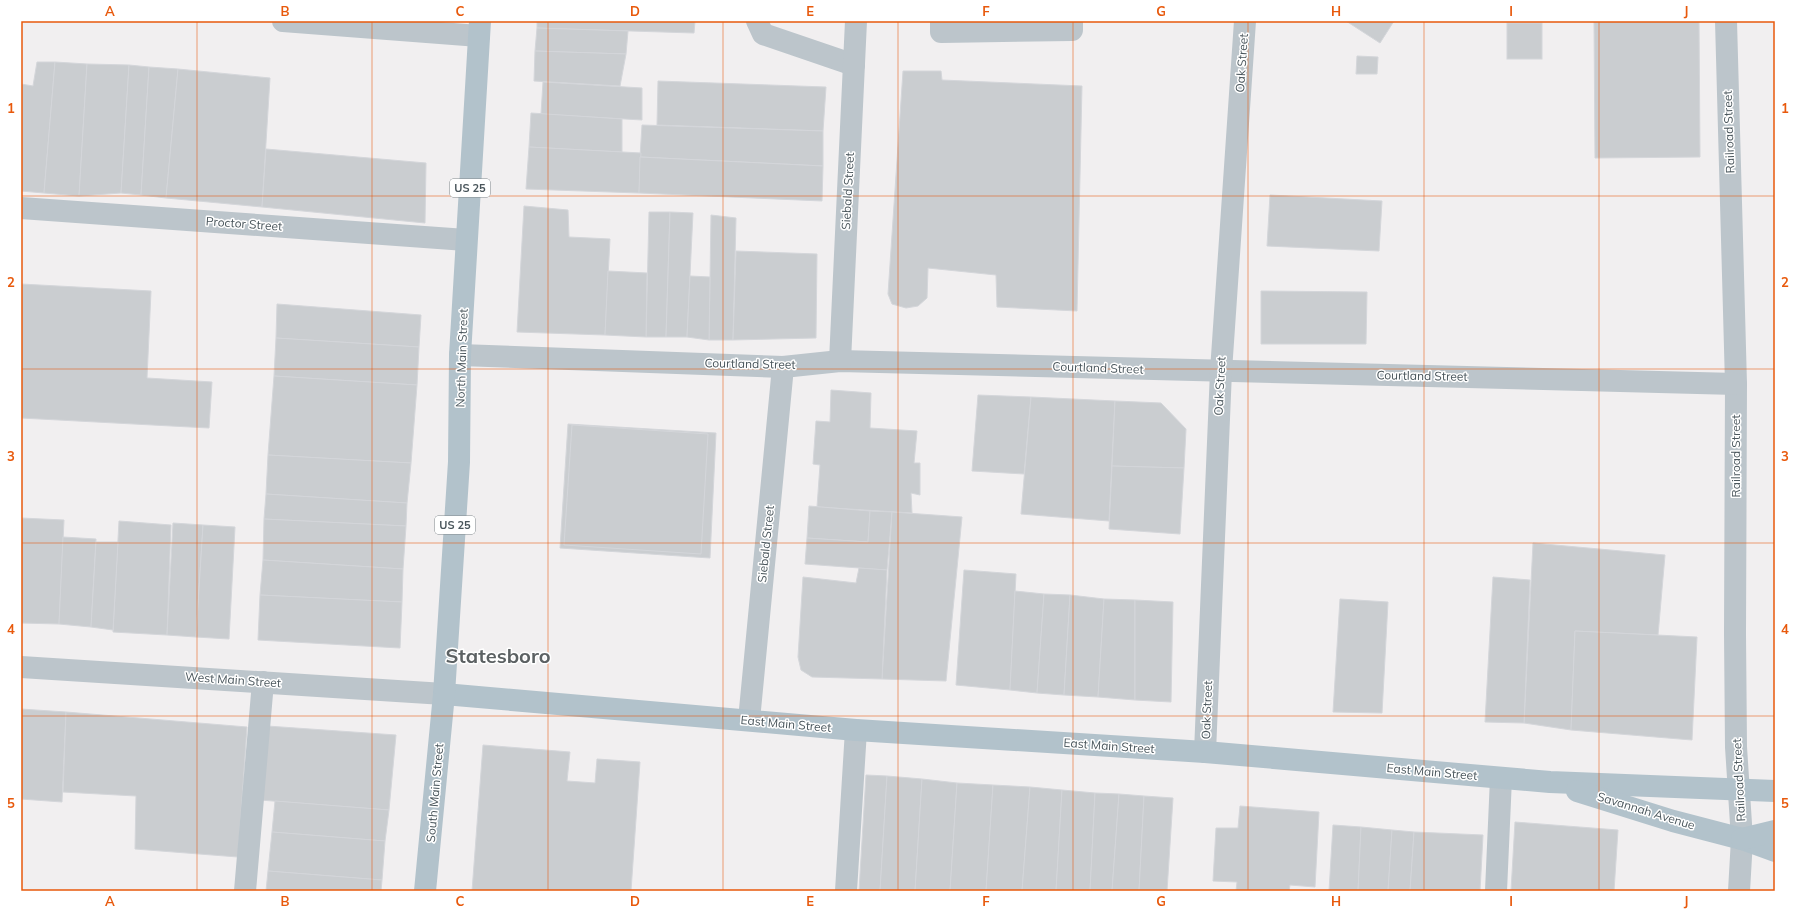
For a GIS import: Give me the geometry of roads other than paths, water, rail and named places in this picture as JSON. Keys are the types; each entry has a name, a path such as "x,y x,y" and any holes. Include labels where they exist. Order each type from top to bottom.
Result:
{"main road":[{"name":"North Main Street","path":"444,694 460,462 460,356 480,29"},
{"name":"East Main Street","path":"444,694 856,730 1205,752 1550,782 1775,792"},
{"name":"South Main Street","path":"425,891 444,694"},
{"name":"Savannah Avenue","path":"1550,782 1673,821 1742,838 1775,850"},
{"path":"1742,838 1775,831"}],"street":[{"path":"283,21 480,29"},
{"path":"757,21 763,34 854,65"},
{"name":"Siebald Street","path":"840,361 856,21"},
{"path":"942,21 941,32 1072,30 1072,21"},
{"name":"Oak Street","path":"1205,752 1220,371 1245,21"},
{"name":"Railroad Street","path":"1726,21 1736,384 1736,747 1742,838 1739,891"},
{"name":"Proctor Street","path":"21,208 466,240"},
{"name":"Courtland Street","path":"460,356 783,367 840,361 1736,384"},
{"name":"Siebald Street","path":"749,720 783,367"},
{"name":"West Main Street","path":"21,667 444,694"},
{"path":"245,891 263,682"},
{"path":"846,891 856,730"},
{"path":"1496,891 1502,778"}],"district":[{"name":"Statesboro","path":"498,656"}]}
